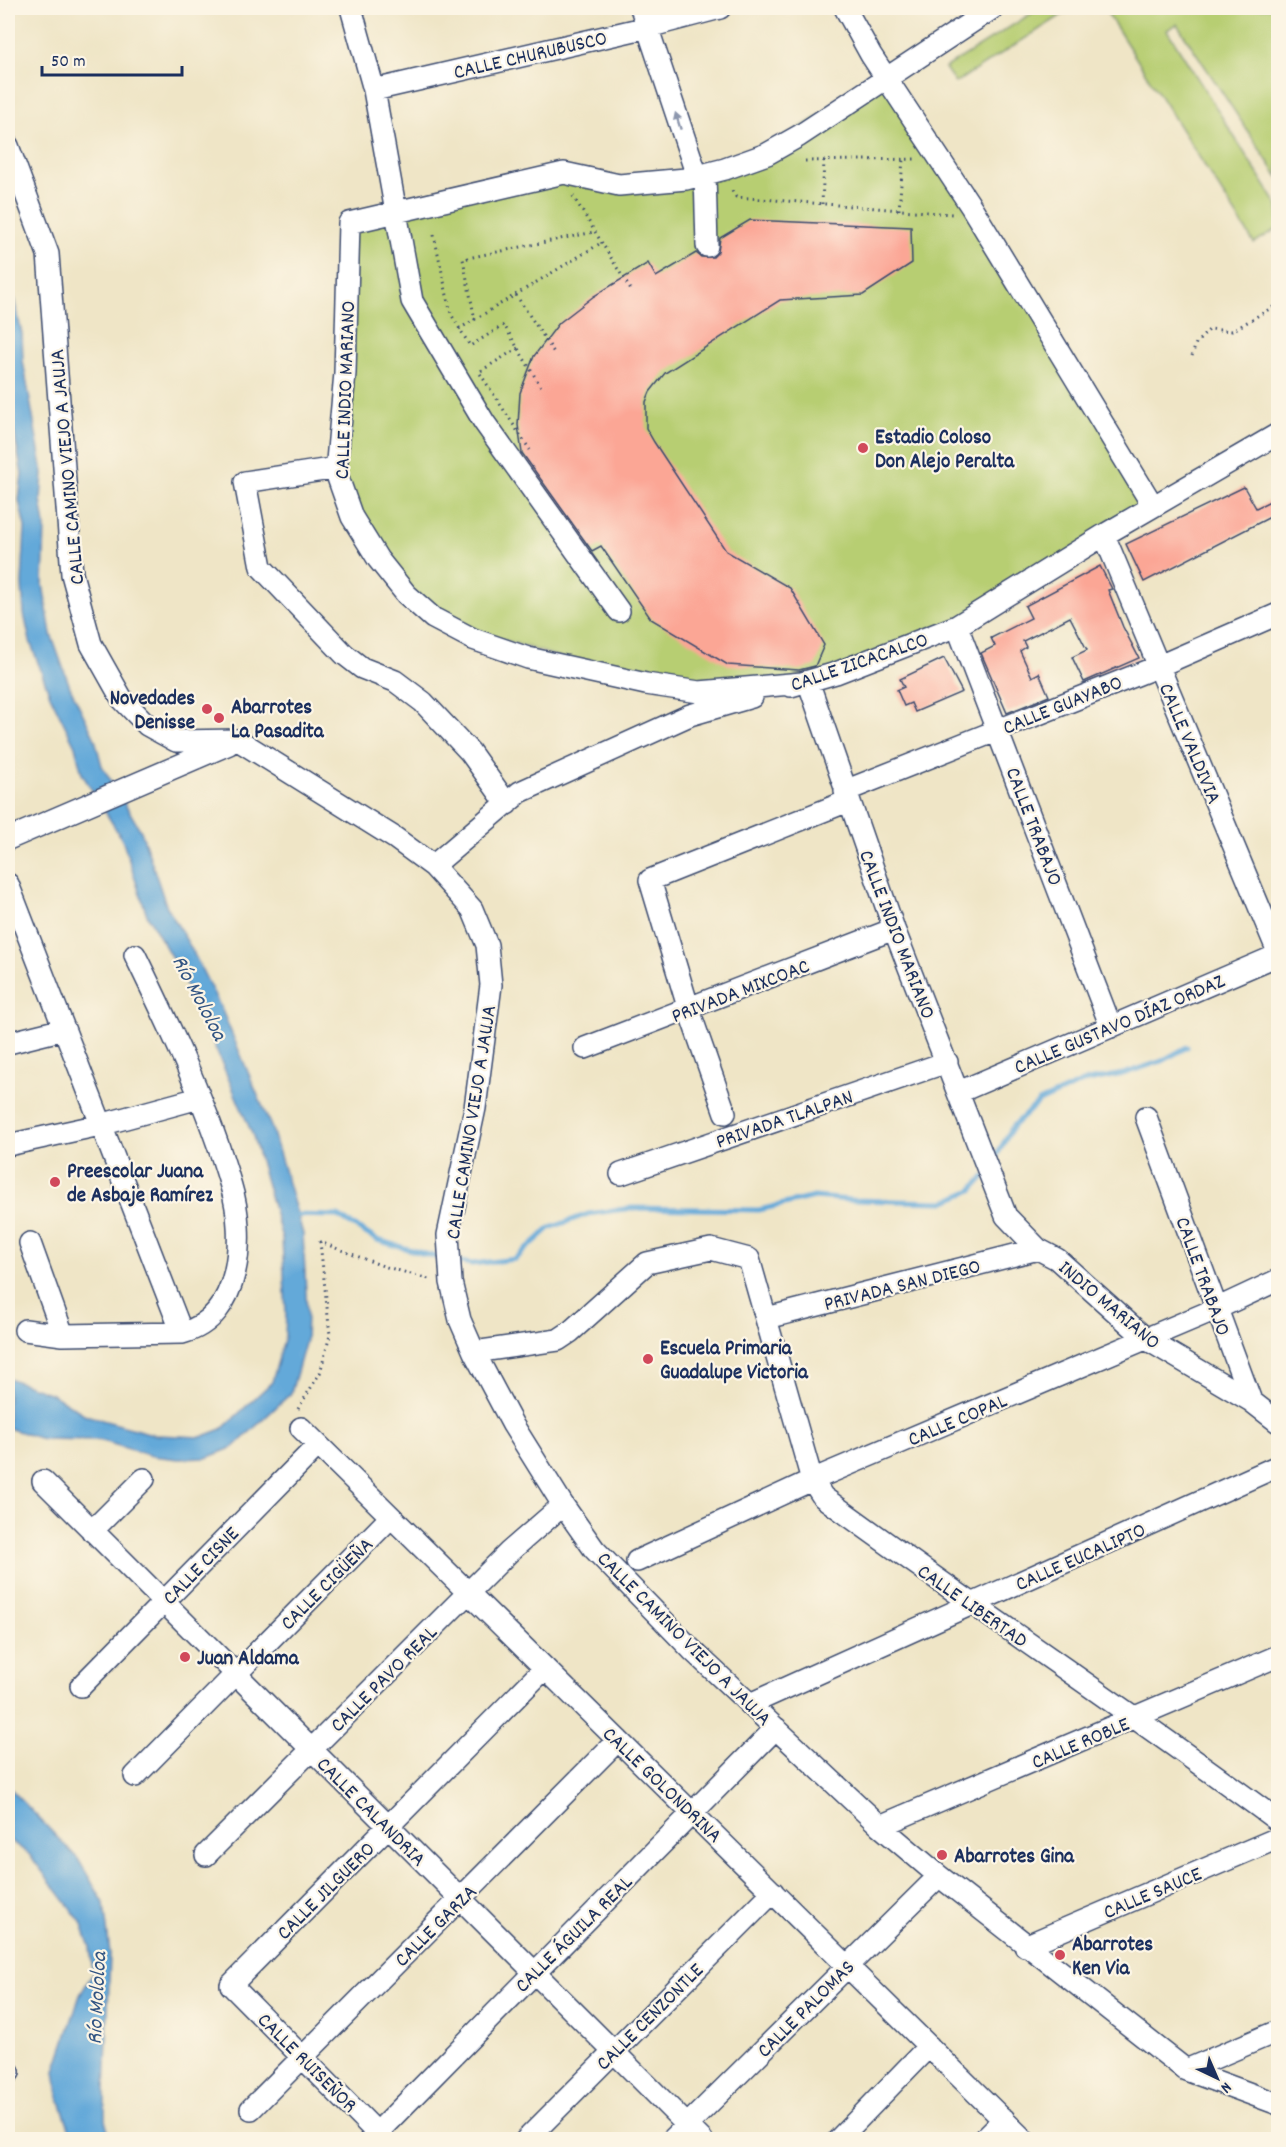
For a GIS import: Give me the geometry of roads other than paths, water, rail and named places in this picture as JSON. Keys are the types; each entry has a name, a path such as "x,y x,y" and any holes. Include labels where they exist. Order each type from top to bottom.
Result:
{"street":[{"path":"351,8 374,90 412,301 484,422 619,611"},
{"name":"CALLE CHURUBUSCO","path":"374,90 644,17 720,8"},
{"path":"845,8 871,55 972,208 1153,506"},
{"path":"396,212 564,173 631,192 701,175 767,154 799,136 993,8"},
{"path":"644,17 701,175 706,246"},
{"name":"CALLE CAMINO VIEJO A JAUJA","path":"8,146 48,254 72,574 91,644 122,699 147,725 176,741 238,740 395,838 433,866 472,909 487,945 491,985 475,1108 448,1235 452,1285 460,1320 474,1352 513,1425 563,1505 594,1549 627,1585 880,1826 939,1876 1025,1946 1186,2070 1278,2104"},
{"name":"CALLE INDIO MARIANO","path":"396,212 349,223 345,373 337,468 339,488 351,517 378,559 406,594 433,618 473,639 528,658 646,684 688,690 744,689 805,682 894,929 993,1185"},
{"name":"CALLE ZICACALCO","path":"433,866 520,792 690,715 836,673 957,626 1153,506 1276,441"},
{"path":"337,468 245,482 261,567 344,654 362,668 395,681 423,702 470,752 507,804"},
{"name":"CALLE VALDIVIA","path":"1104,535 1278,953"},
{"name":"CALLE GUAYABO","path":"688,1010 650,880 999,729 1159,666 1278,615"},
{"name":"CALLE TRABAJO","path":"957,626 999,729 1111,1027"},
{"path":"8,839 238,740"},
{"path":"8,884 182,1333"},
{"name":"PRIVADA MIXCOAC","path":"585,1048 894,929"},
{"name":"CALLE GUSTAVO DÍAZ ORDAZ","path":"958,1092 1278,953"},
{"path":"25,1330 63,1335 182,1333 194,1329 221,1306 233,1280 239,1238 232,1187 180,1048 135,955"},
{"path":"688,1010 725,1113"},
{"path":"8,1043 64,1029"},
{"name":"PRIVADA TLALPAN","path":"621,1174 947,1062"},
{"path":"8,1145 100,1125 199,1098"},
{"name":"CALLE TRABAJO","path":"1146,1117 1251,1401"},
{"name":"INDIO MARIANO","path":"993,1185 1006,1216 1038,1249 1057,1259 1146,1339 1251,1401"},
{"path":"30,1243 63,1335"},
{"name":"CALLE LIBERTAD","path":"474,1352 558,1340 570,1332 647,1263 711,1249 749,1259 812,1480 823,1497 970,1605 1137,1717 1278,1821"},
{"name":"PRIVADA SAN DIEGO","path":"767,1318 1038,1249"},
{"name":"CALLE COPAL","path":"637,1561 812,1480 1216,1309 1278,1280"},
{"path":"1251,1401 1278,1422"},
{"name":"CALLE GOLONDRINA","path":"301,1428 1024,2139"},
{"name":"CALLE CISNE","path":"81,1686 318,1445"},
{"name":"CALLE EUCALIPTO","path":"750,1704 1278,1466"},
{"path":"92,1531 144,1479"},
{"name":"CALLE CALANDRIA","path":"43,1481 613,2052 679,2132 702,2139"},
{"name":"CALLE PAVO REAL","path":"206,1855 508,1552 563,1505"},
{"name":"CALLE CIGÜEÑA","path":"135,1776 391,1517"},
{"name":"CALLE ROBLE","path":"880,1826 1278,1656"},
{"name":"CALLE JILGUERO","path":"231,1985 545,1668"},
{"name":"CALLE ÁGUILA REAL","path":"377,2137 534,1972 776,1728"},
{"name":"CALLE GARZA","path":"251,2109 618,1740"},
{"name":"CALLE SAUCE","path":"1025,1946 1278,1838"},
{"name":"CALLE PALOMAS","path":"679,2132 939,1876"},
{"name":"CALLE CENZONTLE","path":"526,2139 773,1893"},
{"name":"CALLE RUISEÑOR","path":"231,1985 377,2137"},
{"path":"1186,2070 1278,2031"},
{"path":"838,2139 929,2046"},
{"path":"983,2139 1004,2120"}],"water":[{"name":"Río Mololoa","path":"8,273 22,334 23,361 43,473 41,500 45,525 43,584 51,634 70,687 95,739 102,766 141,831 166,905 221,1008 272,1129 303,1234 306,1340 291,1393 234,1447 206,1458 179,1459 152,1456 99,1440 42,1439 8,1428 8,1378 52,1394 84,1414 156,1435 201,1437 222,1429 272,1382 285,1336 286,1313 282,1238 253,1136 202,1017 147,915 122,839 82,774 75,746 50,695 30,641 24,614 22,584 25,527 19,501 22,474 8,399"},
{"name":"Río Mololoa","path":"8,1786 78,1859 104,1903 110,1954 105,2120 110,2139 73,2139 59,2098 55,2071 80,1995 93,1973 90,1947 81,1922 29,1854 8,1839"}],"waterway":[{"path":"992,1164 1013,1126 1039,1102 1083,1082 1123,1074 1162,1061 1187,1047"},
{"path":"455,1261 472,1264 515,1259 550,1228 588,1214 632,1208 759,1210 814,1197 944,1202 972,1190 984,1177"},
{"path":"291,1215 338,1216 377,1240 446,1260"}],"place":[{"name":"Estadio Coloso Don Alejo Peralta","path":"863,448"},
{"name":"Novedades Denisse","path":"207,709"},
{"name":"Abarrotes La Pasadita","path":"219,718"},
{"name":"Preescolar Juana de Asbaje Ramírez","path":"55,1182"},
{"name":"Escuela Primaria Guadalupe Victoria","path":"648,1359"},
{"name":"Juan Aldama","path":"185,1657"},
{"name":"Abarrotes Gina","path":"942,1855"},
{"name":"Abarrotes Ken Via","path":"1060,1955"}]}
